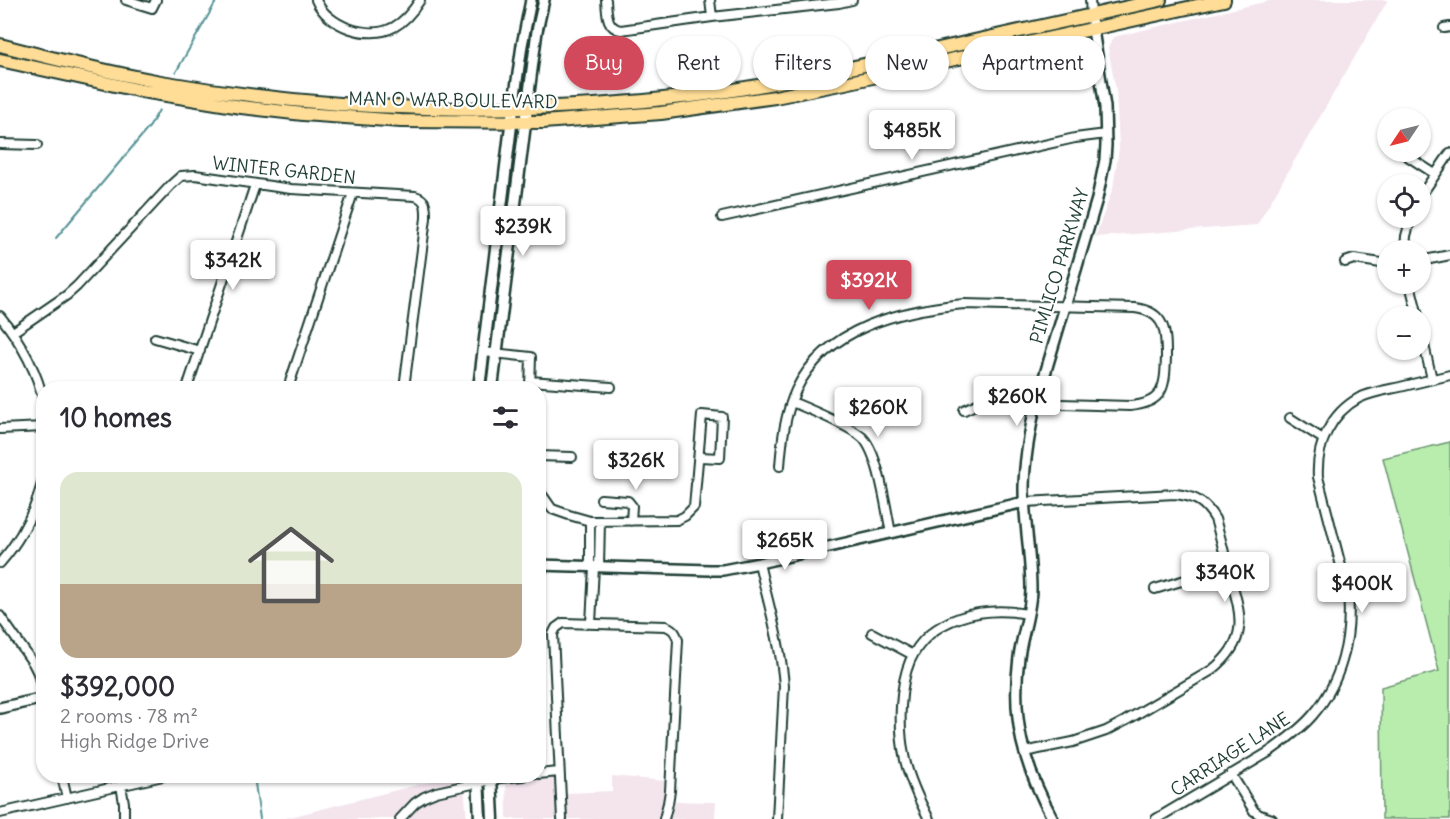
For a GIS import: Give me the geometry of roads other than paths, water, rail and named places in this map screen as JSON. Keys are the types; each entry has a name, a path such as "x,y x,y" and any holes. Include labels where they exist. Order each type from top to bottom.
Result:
{"main road":[{"name":"MAN O WAR BOULEVARD","path":"0,45 116,73 260,97 398,107 513,109 668,99 770,84 1160,0"},
{"name":"MAN O WAR BOULEVARD","path":"0,60 119,87 241,107 401,121 525,122 661,113 775,97 1224,0"},
{"path":"493,381 527,108"},
{"path":"480,381 513,109"},
{"path":"478,783 480,819"},
{"path":"491,783 493,819"}],"street":[{"path":"126,0 152,8 156,0"},
{"path":"316,0 323,12 335,22 351,29 374,33 392,28 403,21 420,0"},
{"path":"513,109 531,0"},
{"path":"527,108 537,31 544,0"},
{"path":"606,0 608,20 616,30 852,0"},
{"path":"710,0 712,17"},
{"name":"PIMLICO PARKWAY","path":"1053,819 1035,784 1024,752 1018,722 1016,689 1031,592 1024,486 1036,403 1101,182 1106,152 1102,86 1090,0"},
{"path":"722,217 1075,138 1106,134"},
{"path":"0,144 36,145"},
{"path":"1431,180 1450,153"},
{"path":"1416,162 1435,174"},
{"name":"WINTER GARDEN","path":"13,332 77,286 181,176 195,175 291,189 416,196 422,198 425,204 426,218 405,381"},
{"path":"189,381 255,185"},
{"path":"290,381 353,193"},
{"path":"1431,259 1450,255"},
{"path":"1345,262 1354,259 1377,262"},
{"path":"780,466 784,426 801,381 828,348 868,325 903,315 956,305 1136,308 1144,309 1161,321 1166,338 1165,379 1163,387 1154,399 1141,405 990,402 977,404 964,410"},
{"path":"0,316 13,332 33,368 37,381"},
{"path":"155,338 200,351"},
{"path":"483,352 531,357 530,381"},
{"path":"1428,360 1432,379"},
{"name":"CARRIAGE LANE","path":"1156,819 1282,742 1312,716 1323,702 1339,672 1349,623 1348,593 1318,477 1318,460 1323,438 1340,413 1358,399 1372,393 1450,375"},
{"path":"546,385 611,387"},
{"path":"792,402 852,430 863,438 875,460 891,532"},
{"path":"546,500 552,509 590,520 677,520 686,516 694,507 702,415 723,417 720,458 700,457"},
{"path":"1290,418 1323,438"},
{"path":"0,429 36,427"},
{"path":"546,456 572,457"},
{"path":"546,565 723,570 1025,502 1175,494 1195,498 1210,510 1215,519 1237,599 1240,619 1235,644 1223,661 1203,676 1125,722 1073,742 1024,752"},
{"path":"601,499 628,501 632,506 631,521"},
{"path":"0,563 23,531 36,504"},
{"path":"590,520 594,567"},
{"path":"591,623 594,567 600,521"},
{"path":"759,563 779,650 784,686 777,819"},
{"path":"1155,589 1228,567"},
{"path":"930,819 913,785 901,735 902,692 913,655 931,632 953,620 981,612 1012,611 1028,614"},
{"path":"0,616 36,669"},
{"path":"562,819 553,634 556,628 563,623 591,623 666,626 677,635 669,791 664,819"},
{"path":"872,633 913,655"},
{"path":"0,708 36,699"},
{"path":"546,773 559,772"},
{"path":"1230,774 1254,811 1272,819"},
{"path":"64,783 67,798"},
{"path":"0,813 130,783"},
{"path":"400,819 406,811 424,797 465,783"},
{"path":"121,785 124,819"}],"waterway":[{"path":"176,72 217,0"},
{"path":"56,238 150,126 159,110"},
{"path":"255,783 260,819"}]}
